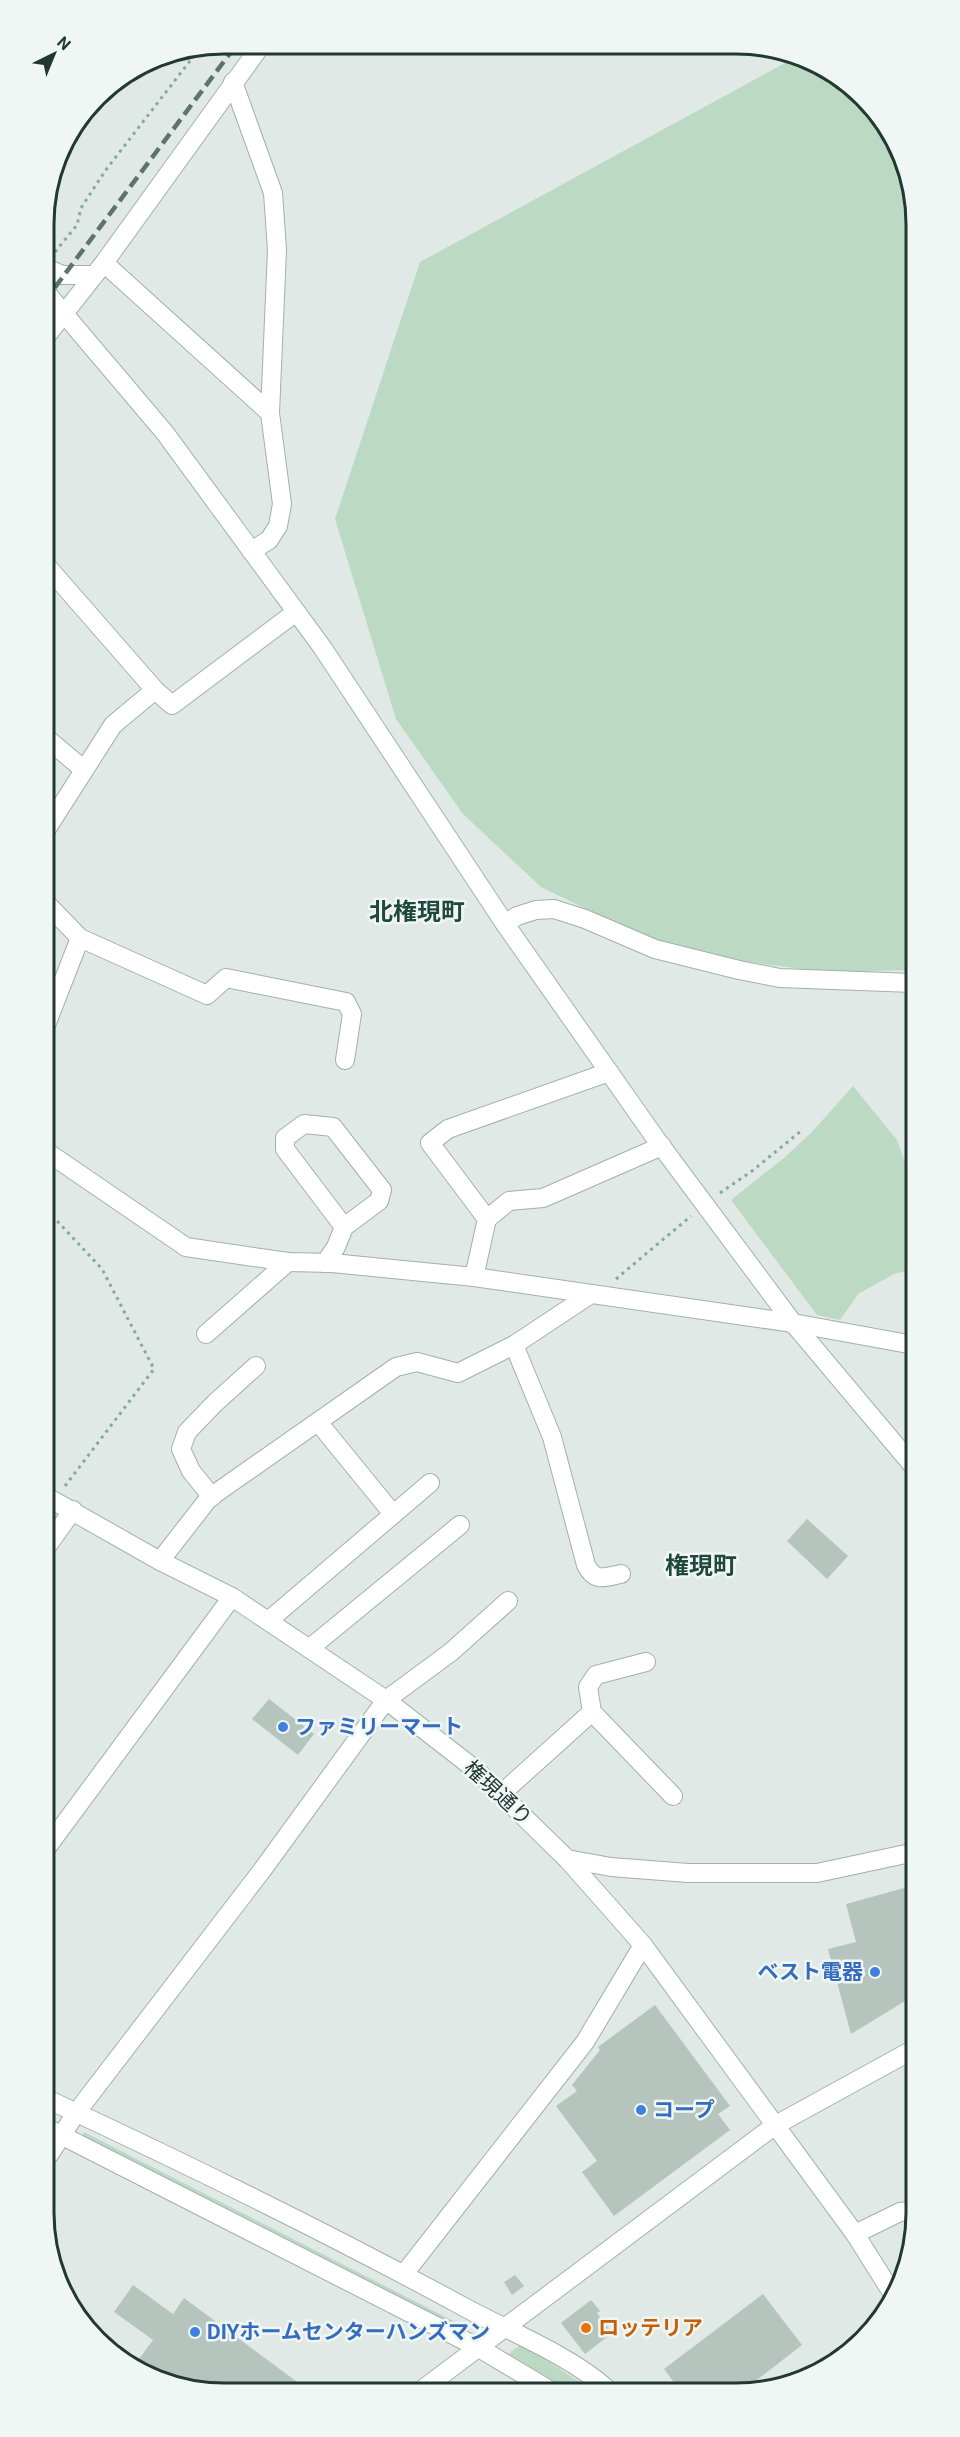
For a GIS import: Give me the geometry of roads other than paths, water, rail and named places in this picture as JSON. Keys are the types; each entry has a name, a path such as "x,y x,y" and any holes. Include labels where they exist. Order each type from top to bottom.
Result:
{"street":[{"path":"54,326 99,269 254,54"},
{"path":"233,82 273,193 277,250 270,413 282,504 278,526 269,540 251,552"},
{"path":"54,268 62,275 99,269 270,413"},
{"path":"54,302 165,432 296,612 430,808 505,924 662,1146 793,1323 906,1457"},
{"path":"54,574 155,690 172,705 296,612"},
{"path":"54,817 113,725 155,690"},
{"path":"54,745 83,769"},
{"path":"505,924 517,916 536,910 554,909 585,919 655,949 739,970 780,978 906,983"},
{"path":"54,911 80,938 207,995 226,978 346,1002 352,1014 345,1060"},
{"path":"54,1005 80,938"},
{"path":"487,1219 430,1143 448,1129 609,1072"},
{"path":"325,1263 336,1247 344,1227 380,1201 382,1190 333,1126 304,1124 285,1138 285,1149 344,1227"},
{"path":"474,1277 487,1219 509,1201 543,1198 662,1146"},
{"path":"54,1157 186,1247 288,1262 325,1263 474,1277 793,1323 906,1344"},
{"path":"206,1334 288,1262"},
{"path":"160,1561 212,1497 396,1367 417,1362 458,1373 514,1345 595,1294"},
{"path":"514,1345 552,1437 590,1574 600,1578 621,1574"},
{"path":"212,1497 191,1471 181,1449 187,1432 215,1402 256,1366"},
{"path":"318,1422 393,1514"},
{"path":"268,1621 430,1483"},
{"name":"権現通り","path":"54,1500 160,1561 232,1597 386,1700 476,1770 567,1859 643,1945 855,2234 888,2287"},
{"path":"54,1537 74,1510"},
{"path":"310,1648 460,1525"},
{"path":"54,1838 232,1597"},
{"path":"508,1601 451,1652 386,1700 263,1869 76,2113 56,2132 479,2348 538,2383"},
{"path":"646,1662 596,1675 588,1687 592,1712 673,1796"},
{"path":"501,1794 592,1712"},
{"path":"567,1859 611,1867 688,1873 817,1873 906,1854"},
{"path":"404,2274 585,2042 643,1945"},
{"path":"431,2383 774,2126 906,2053"},
{"path":"54,2102 226,2183 404,2274 558,2357 598,2383"},
{"path":"855,2234 906,2211"}],"railway":[{"path":"54,289 230,54"}],"place":[{"name":"ファミリーマート","path":"283,1727"},
{"name":"ベスト電器","path":"875,1972"},
{"name":"コープ","path":"641,2110"},
{"name":"ロッテリア","path":"586,2328"},
{"name":"DIYホームセンターハンズマン","path":"195,2332"}],"district":[{"name":"北権現町","path":"417,912"},
{"name":"権現町","path":"701,1566"}]}
